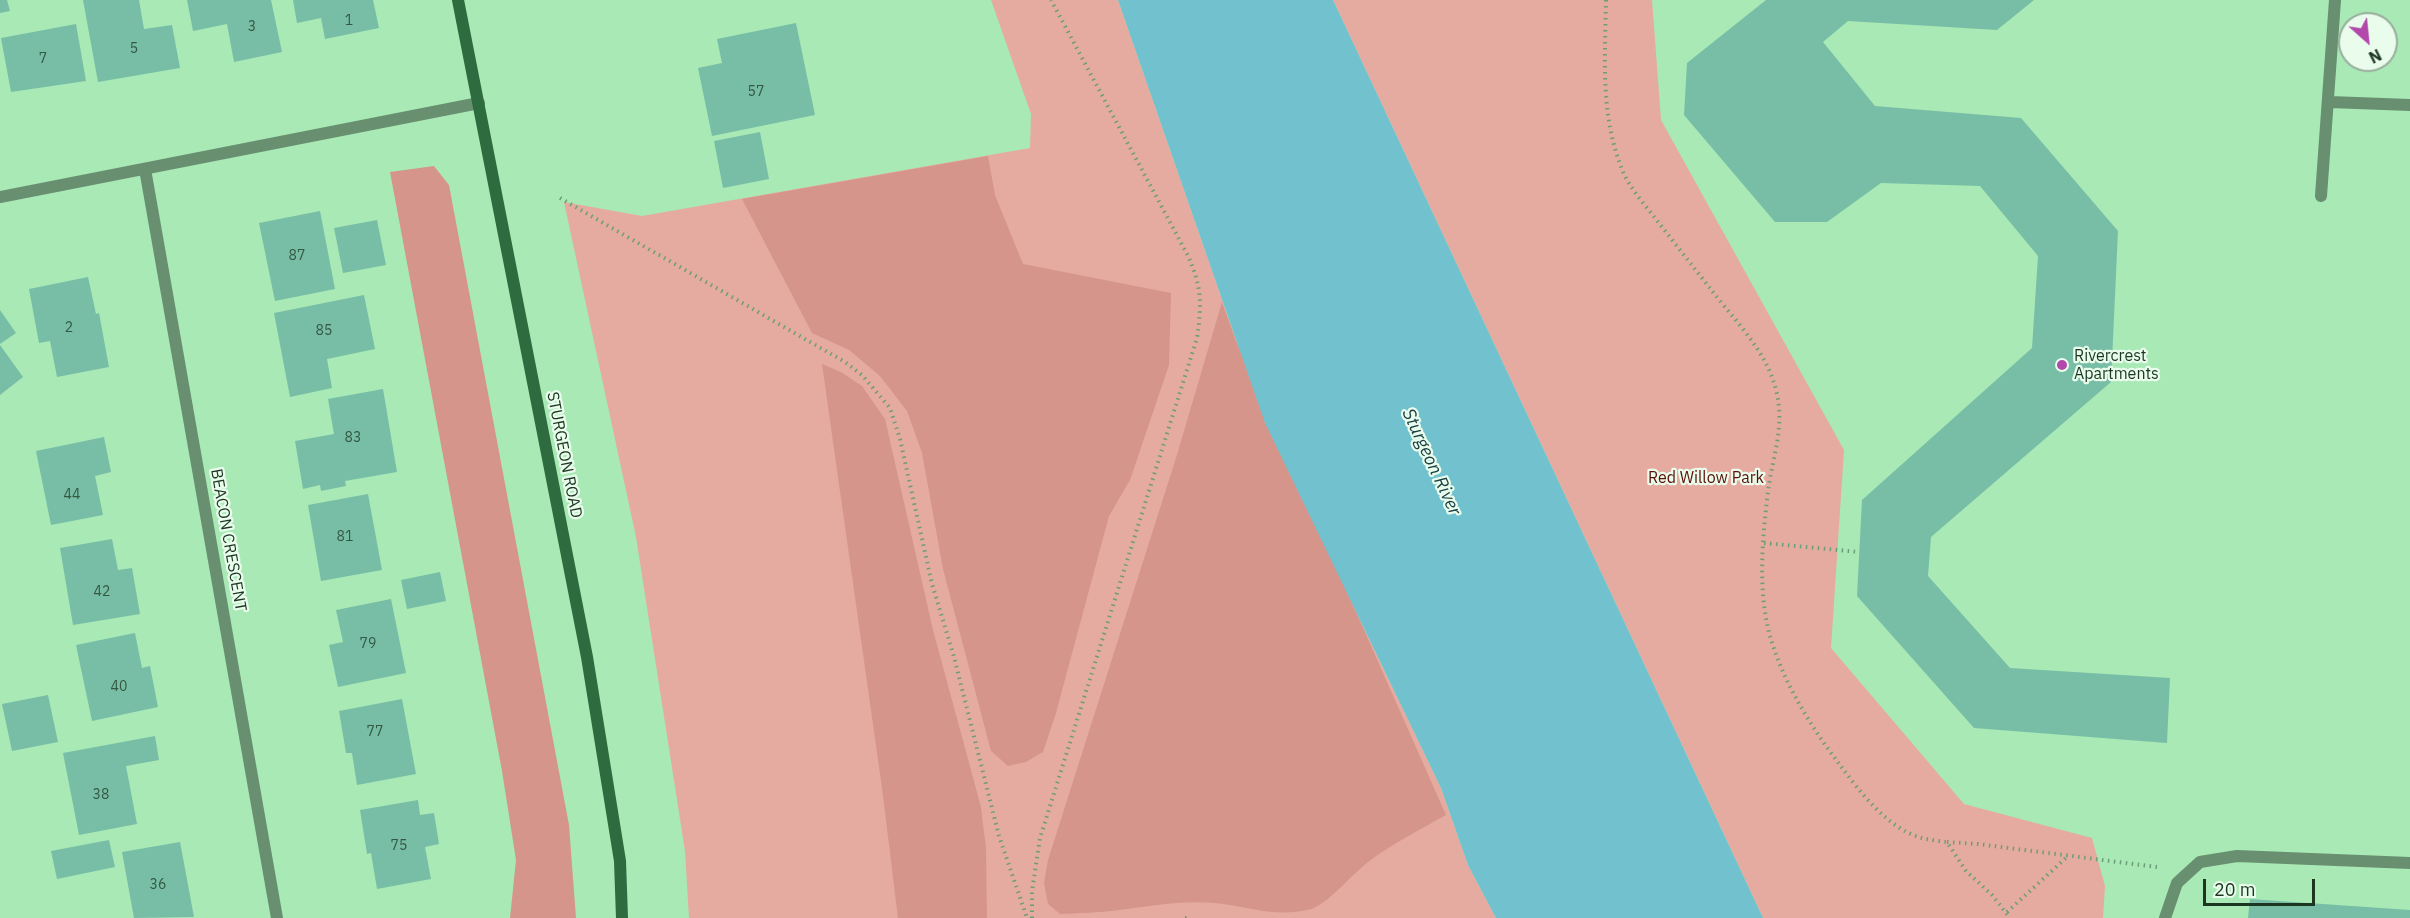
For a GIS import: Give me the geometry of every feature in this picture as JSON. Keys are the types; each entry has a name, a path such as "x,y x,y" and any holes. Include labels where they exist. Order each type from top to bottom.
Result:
{"main road":[{"name":"STURGEON ROAD","path":"458,0 587,657 620,861 622,918"}],"street":[{"path":"2321,196 2330,102 2335,0"},
{"path":"2330,102 2410,105"},
{"path":"0,197 479,103"},
{"name":"BEACON CRESCENT","path":"145,169 277,918"},
{"path":"2164,918 2177,884 2200,862 2237,856 2410,863"}],"path":[{"path":"1032,918 1032,891 1040,838 1197,338 1201,308 1197,274 1051,0"},
{"path":"1606,0 1607,109 1612,140 1625,176 1748,338 1769,369 1780,403 1781,425 1767,498 1762,579 1770,636 1796,696 1822,741 1875,807 1898,827 1921,838 2191,872"},
{"path":"560,198 845,363 862,375 890,408 900,439 932,584 954,657 999,836 1027,918"},
{"path":"1764,543 1860,552"},
{"path":"1947,842 1966,871 2007,912 2010,918"},
{"path":"2007,912 2068,856"}],"green space":[{"path":"991,0 1118,0 1265,423 1441,788 1468,865 1496,918 689,918 685,851 636,537 564,202 642,216 1030,148 1031,114"},
{"name":"Red Willow Park","path":"1333,0 1652,0 1661,120 1844,450 1831,648 1964,804 2092,838 2105,886 2103,918 1763,918"}],"shaded area":[{"path":"988,156 995,195 1023,264 1171,293 1169,365 1130,480 1109,516 1056,713 1043,752 1026,762 1008,766 991,751 943,569 922,453 907,411 880,376 849,350 812,333 742,199"},
{"path":"434,166 449,185 569,825 576,918 510,918 516,860 502,771 390,172"},
{"path":"1222,302 1236,341 1446,815 1377,855 1327,899 1312,909 1274,912 1215,903 1191,902 1104,912 1060,914 1048,904 1044,883 1048,860 1176,458"},
{"path":"822,364 841,372 862,386 885,419 933,630 981,807 986,849 987,918 898,918 882,788"}],"water":[{"name":"Sturgeon River","path":"1118,0 1333,0 1763,918 1496,918 1468,865 1441,788 1265,423"}],"building":[{"path":"0,0 7,0 10,11 0,13"},
{"path":"83,0 139,0 144,29 172,25 180,68 98,82"},
{"path":"187,0 271,0 282,52 234,62 227,24 193,31"},
{"path":"293,0 373,0 379,28 325,39 321,18 297,23"},
{"name":"Rivercrest Apartments","path":"1766,0 2034,0 1997,30 1848,21 1823,42 1875,106 2021,118 2118,231 2111,382 1931,537 1928,576 2010,668 2170,678 2167,743 1974,728 1857,596 1862,500 2032,348 2038,256 1980,186 1881,183 1827,222 1775,222 1684,115 1687,63"},
{"path":"796,23 815,115 712,136 698,68 722,63 717,39"},
{"path":"76,24 86,81 11,92 1,38"},
{"path":"760,132 769,179 723,188 714,141"},
{"path":"320,211 335,289 275,301 259,223"},
{"path":"377,220 386,265 343,273 334,228"},
{"path":"88,277 96,314 99,313 109,367 57,377 50,341 39,343 29,289"},
{"path":"364,295 375,349 327,359 332,388 290,397 274,313"},
{"path":"0,310 16,333 0,344"},
{"path":"0,345 23,377 0,395"},
{"path":"383,389 397,472 345,481 346,486 321,491 320,485 303,489 295,441 334,434 328,399"},
{"path":"104,437 111,472 95,476 103,515 51,525 36,451"},
{"path":"368,494 382,570 321,581 308,505"},
{"path":"112,539 118,570 132,568 140,614 73,625 60,548"},
{"path":"440,572 446,601 407,609 401,580"},
{"path":"391,599 406,673 338,687 329,645 343,642 336,610"},
{"path":"135,633 142,668 150,666 158,707 92,721 76,645"},
{"path":"48,695 58,742 12,751 2,704"},
{"path":"402,699 416,774 357,785 352,753 346,753 339,711"},
{"path":"155,736 159,760 126,766 137,824 79,835 63,753"},
{"path":"418,800 420,815 434,813 439,844 425,847 431,879 377,889 371,853 367,854 360,810"},
{"path":"109,840 115,867 57,879 51,851"},
{"path":"180,842 194,917 134,918 122,852"},
{"path":"2250,899 2410,910 2410,918 2248,918"}],"place":[{"name":"Rivercrest Apartments","path":"2062,365"}]}
